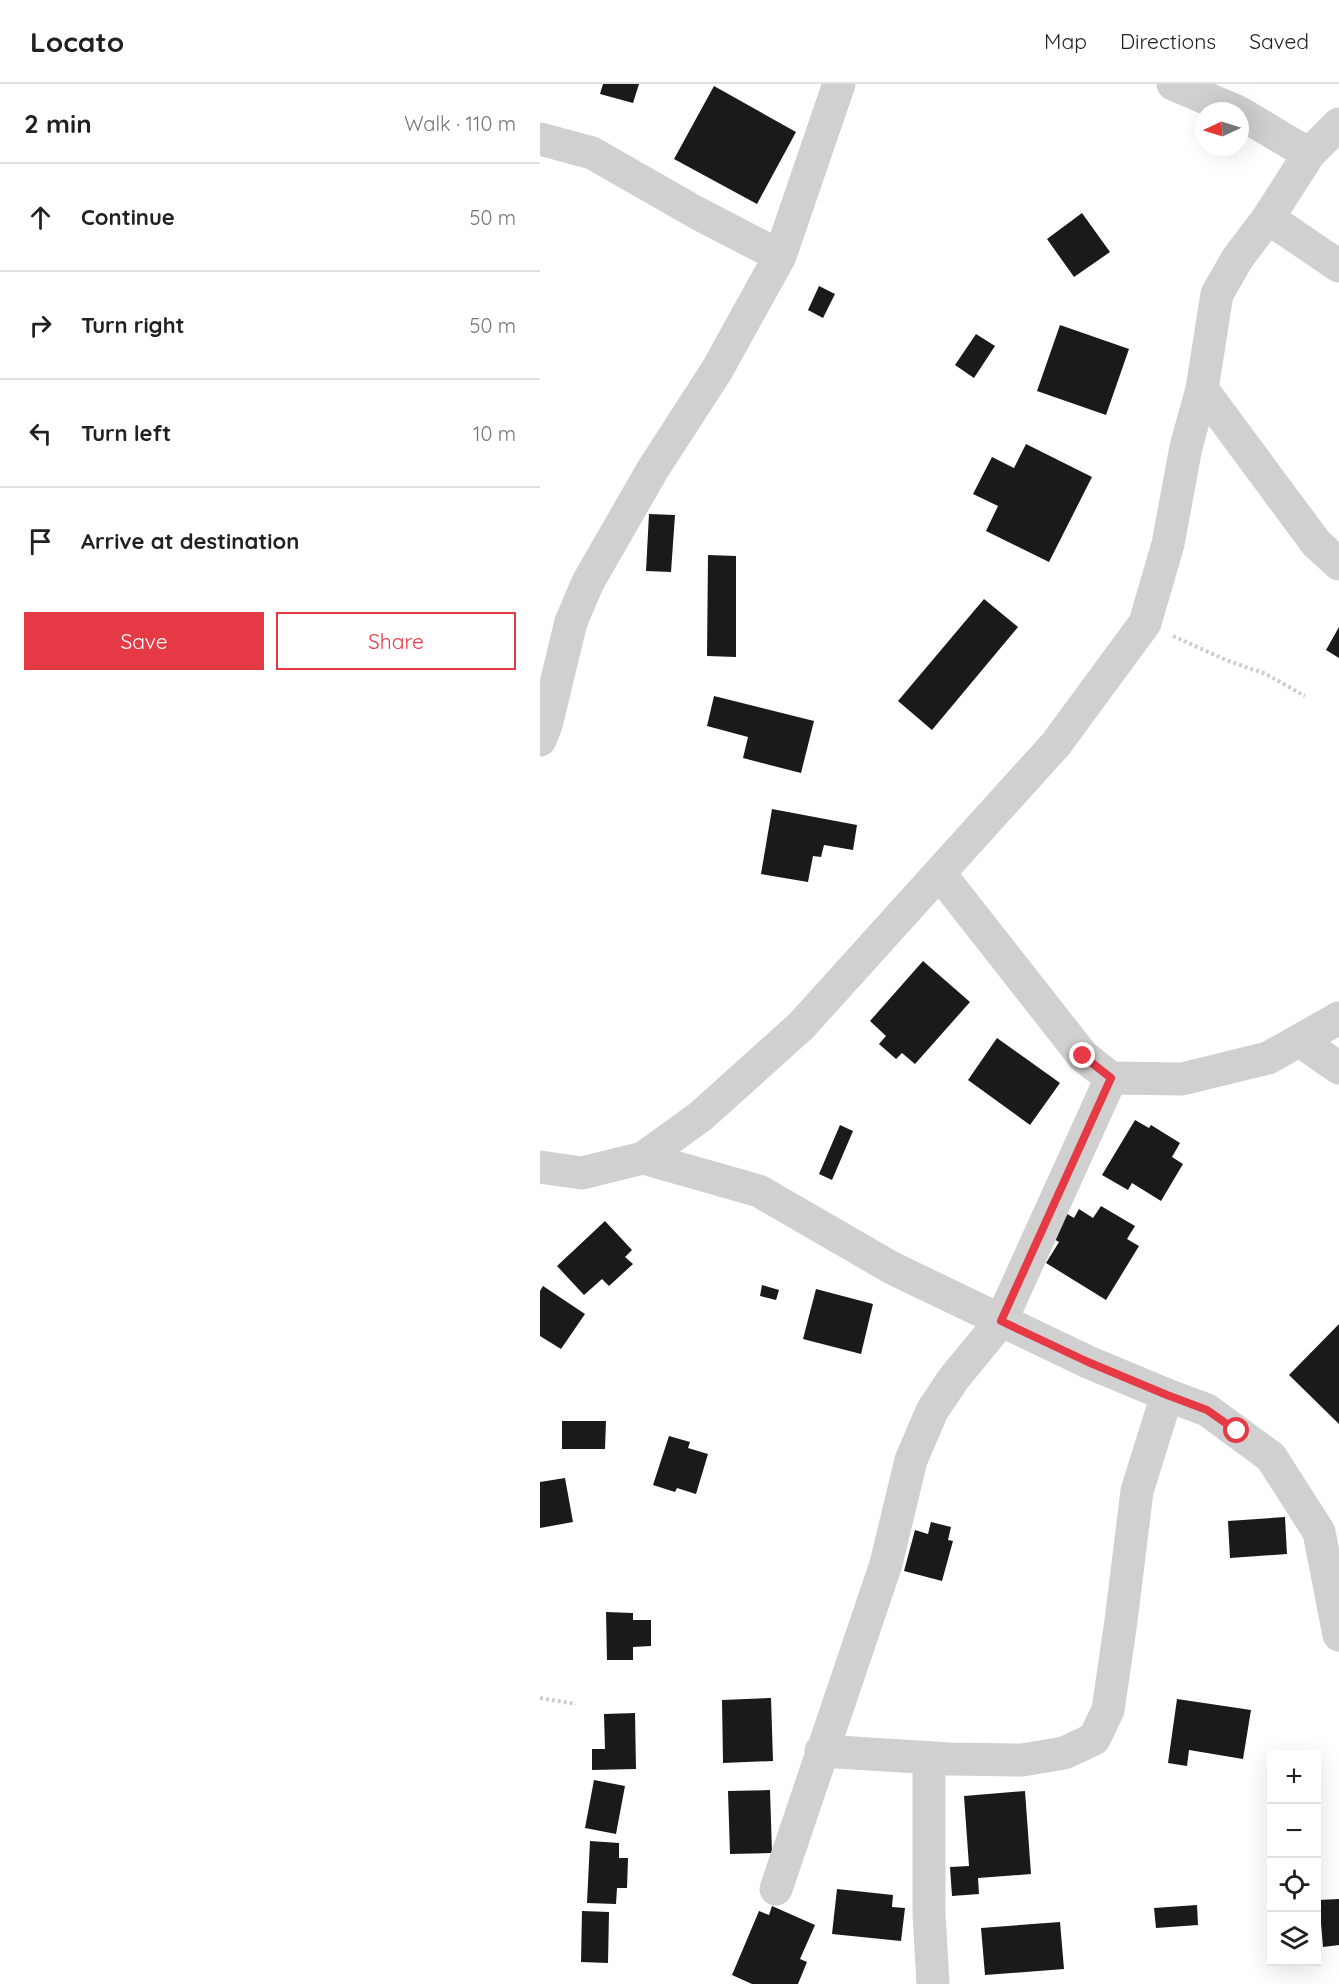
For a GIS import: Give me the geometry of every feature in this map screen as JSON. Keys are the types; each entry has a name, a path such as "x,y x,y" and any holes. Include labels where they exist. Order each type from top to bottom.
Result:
{"street":[{"path":"540,740 546,725 571,622 588,582 653,469 717,370 780,256 839,84"},
{"path":"1173,84 1215,102"},
{"path":"1249,118 1309,154"},
{"path":"540,1167 582,1173 643,1158 701,1116 801,1026 1056,744 1145,623 1168,544 1186,447 1202,389 1217,294 1237,259 1268,218 1309,154 1339,124"},
{"path":"540,139 592,153 697,213 780,256"},
{"path":"1268,218 1339,266"},
{"path":"1202,389 1316,543 1339,564"},
{"path":"940,874 1083,1056 1111,1078 1182,1079 1268,1058 1339,1018"},
{"path":"1300,1041 1339,1068"},
{"path":"776,1889 886,1564 911,1460 932,1411 954,1378 1001,1321 1111,1078"},
{"path":"643,1158 759,1191 892,1268 1088,1362 1207,1410 1271,1457 1319,1532 1339,1635"},
{"path":"821,1751 929,1758 1022,1760 1064,1753 1094,1739 1108,1710 1137,1491 1167,1395"},
{"path":"929,1758 929,1914 933,1984"}],"path":[{"path":"1145,623 1226,660 1266,674 1305,696"},
{"path":"540,1698 576,1704"}],"building":[{"path":"603,84 639,84 633,103 600,94"},
{"path":"714,86 796,132 757,204 674,159"},
{"path":"1082,213 1110,252 1074,277 1047,239"},
{"path":"819,286 835,294 823,318 808,310"},
{"path":"1060,325 1129,349 1106,415 1037,391"},
{"path":"976,334 995,346 974,378 955,365"},
{"path":"1026,444 1092,477 1049,562 986,531 998,506 973,494 992,457 1014,468"},
{"path":"649,514 675,515 671,572 646,571"},
{"path":"708,555 736,556 736,657 707,656"},
{"path":"984,599 1018,627 932,730 898,701"},
{"path":"1339,627 1339,658 1326,650"},
{"path":"714,696 814,721 801,773 743,758 748,737 707,726"},
{"path":"772,809 857,825 853,850 824,845 821,857 813,856 808,882 761,874"},
{"path":"923,961 970,1002 915,1064 902,1053 896,1059 879,1044 886,1036 870,1021"},
{"path":"997,1038 1060,1083 1030,1125 968,1080"},
{"path":"1135,1120 1149,1128 1151,1125 1180,1143 1172,1157 1183,1164 1161,1201 1132,1183 1128,1190 1102,1175"},
{"path":"840,1125 853,1131 832,1180 819,1174"},
{"path":"1101,1206 1135,1226 1127,1239 1139,1246 1106,1300 1046,1263 1059,1242 1047,1235 1062,1211 1074,1218 1079,1209 1093,1218"},
{"path":"605,1221 632,1250 625,1257 633,1264 609,1286 602,1279 584,1295 557,1266"},
{"path":"762,1285 779,1290 776,1300 760,1296"},
{"path":"543,1286 585,1314 561,1349 540,1336 540,1291"},
{"path":"816,1289 873,1304 861,1354 803,1339"},
{"path":"1339,1324 1339,1424 1289,1375"},
{"path":"562,1421 606,1421 605,1449 562,1449"},
{"path":"669,1436 690,1442 688,1448 708,1454 696,1494 677,1488 675,1492 653,1485"},
{"path":"565,1478 573,1522 540,1528 540,1482"},
{"path":"1285,1517 1287,1554 1230,1558 1228,1521"},
{"path":"931,1522 951,1527 948,1540 953,1541 942,1581 904,1571 915,1530 928,1534"},
{"path":"606,1612 633,1613 633,1620 651,1620 651,1646 633,1647 633,1660 607,1660"},
{"path":"771,1698 773,1761 723,1763 722,1700"},
{"path":"1177,1699 1251,1710 1243,1759 1189,1750 1187,1766 1168,1763"},
{"path":"635,1713 636,1769 592,1770 592,1749 605,1749 604,1714"},
{"path":"594,1780 625,1786 616,1834 585,1828"},
{"path":"770,1790 772,1853 730,1854 728,1791"},
{"path":"1025,1791 1031,1874 978,1878 979,1894 952,1896 950,1867 969,1866 964,1796"},
{"path":"590,1841 619,1843 619,1858 628,1858 627,1888 617,1888 616,1904 587,1903"},
{"path":"837,1889 893,1895 892,1907 905,1908 901,1941 832,1934"},
{"path":"1339,1899 1339,1945 1323,1947 1321,1900"},
{"path":"1197,1905 1198,1925 1156,1928 1154,1908"},
{"path":"772,1906 815,1925 800,1959 807,1962 798,1984 752,1984 732,1975 759,1911 769,1915"},
{"path":"582,1911 609,1912 608,1963 581,1962"},
{"path":"1060,1922 1064,1969 985,1975 981,1928"}],"route":[{"path":"1083,1056 1111,1078 1001,1321 1088,1362 1207,1410 1237,1431"}]}
